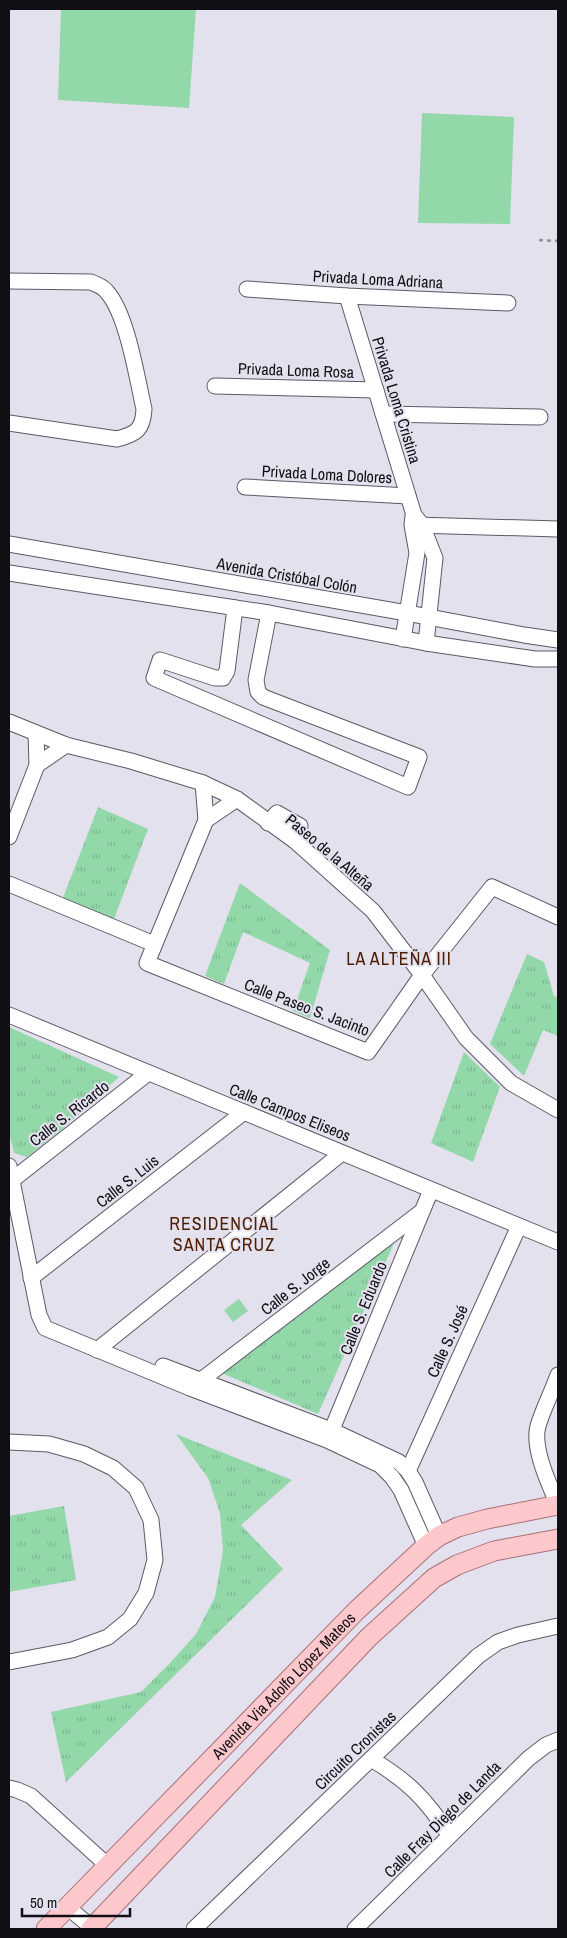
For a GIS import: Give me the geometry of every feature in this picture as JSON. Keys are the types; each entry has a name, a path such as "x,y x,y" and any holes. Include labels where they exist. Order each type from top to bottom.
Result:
{"main road":[{"name":"Avenida Via Adolfo López Mateos","path":"46,1929 356,1611 390,1578 433,1541 458,1526 558,1505"},
{"name":"Avenida Via Adolfo López Mateos","path":"92,1929 369,1637 434,1578 457,1565 494,1551 558,1539"}],"street":[{"path":"9,280 91,282 107,291 115,302 122,318 144,408 144,423 132,435 117,439 9,423"},
{"name":"Privada Loma Adriana","path":"247,289 346,296 508,303"},
{"name":"Privada Loma Cristina","path":"346,296 416,522 435,558 426,643"},
{"name":"Privada Loma Rosa","path":"216,386 376,390"},
{"path":"383,414 540,417"},
{"name":"Privada Loma Dolores","path":"245,487 408,496"},
{"path":"416,522 558,529"},
{"name":"Privada Loma Cristina","path":"403,639 417,553 416,522"},
{"name":"Avenida Cristóbal Colón","path":"9,544 558,640"},
{"path":"9,573 270,613 426,643 535,659 558,659"},
{"path":"235,608 227,671 223,678 215,678 160,660 154,678 408,787 419,757 264,697 258,692 256,680 270,613"},
{"name":"Paseo de la Alteña","path":"9,722 66,745 131,761 203,783 237,799 295,841 373,911 422,975 466,1038 511,1083 558,1110"},
{"path":"9,837 38,765 36,734"},
{"path":"38,765 66,745"},
{"path":"9,884 154,944 206,820 203,783"},
{"path":"206,820 237,799"},
{"path":"422,975 492,887 558,917"},
{"name":"Calle Paseo S. Jacinto","path":"154,944 147,963 368,1052 422,975"},
{"name":"Calle Campos Eliseos","path":"9,1015 558,1242"},
{"name":"Calle S. Ricardo","path":"10,1173 148,1073"},
{"name":"Calle S. Luis","path":"32,1278 244,1112"},
{"path":"101,1347 342,1153"},
{"path":"10,1173 40,1316 101,1347 390,1457 408,1471 415,1482 433,1541"},
{"name":"Calle S. Eduardo","path":"329,1435 431,1190"},
{"name":"Calle S. Jorge","path":"196,1384 421,1212"},
{"name":"Calle S. José","path":"408,1471 519,1226"},
{"path":"558,1375 538,1428 537,1444 548,1483 558,1505"},
{"path":"329,1435 380,1465 392,1477 433,1541"},
{"path":"9,1442 49,1444 84,1454 113,1468 136,1488 151,1520 155,1560 146,1593 130,1619 108,1637 72,1650 9,1662"},
{"name":"Circuito Cronistas","path":"194,1929 478,1656 498,1642 518,1635 558,1626"},
{"name":"Calle Fray Diego de Landa","path":"355,1929 528,1758 546,1745 558,1740"},
{"path":"371,1758 395,1773 416,1791 434,1812 449,1835"},
{"path":"9,1788 31,1796 107,1865"},
{"path":"67,1907 92,1929"}],"path":[{"path":"539,240 558,240"}],"green space":[{"path":"61,9 196,9 189,108 58,100"},
{"path":"422,113 514,117 510,224 418,223"},
{"path":"98,807 148,829 114,919 63,898"},
{"path":"240,883 330,950 310,1018 293,1011 310,963 243,932 224,984 205,976"},
{"path":"527,954 544,962 554,996 558,998 558,1036 543,1030 524,1076 490,1044"},
{"path":"9,1027 119,1077 61,1130 27,1157 14,1153 9,1132"},
{"path":"464,1052 500,1087 473,1162 431,1143"},
{"path":"395,1241 318,1414 219,1372 243,1351"},
{"path":"239,1299 248,1311 233,1322 224,1310"},
{"path":"176,1434 292,1480 241,1525 283,1569 66,1782 51,1712 141,1692 196,1634 215,1597 223,1551 220,1513 208,1478"},
{"path":"64,1506 76,1580 9,1592 9,1516"}],"district":[{"name":"LA ALTEÑA III","path":"399,958"},
{"name":"RESIDENCIAL SANTA CRUZ","path":"224,1233"}]}
